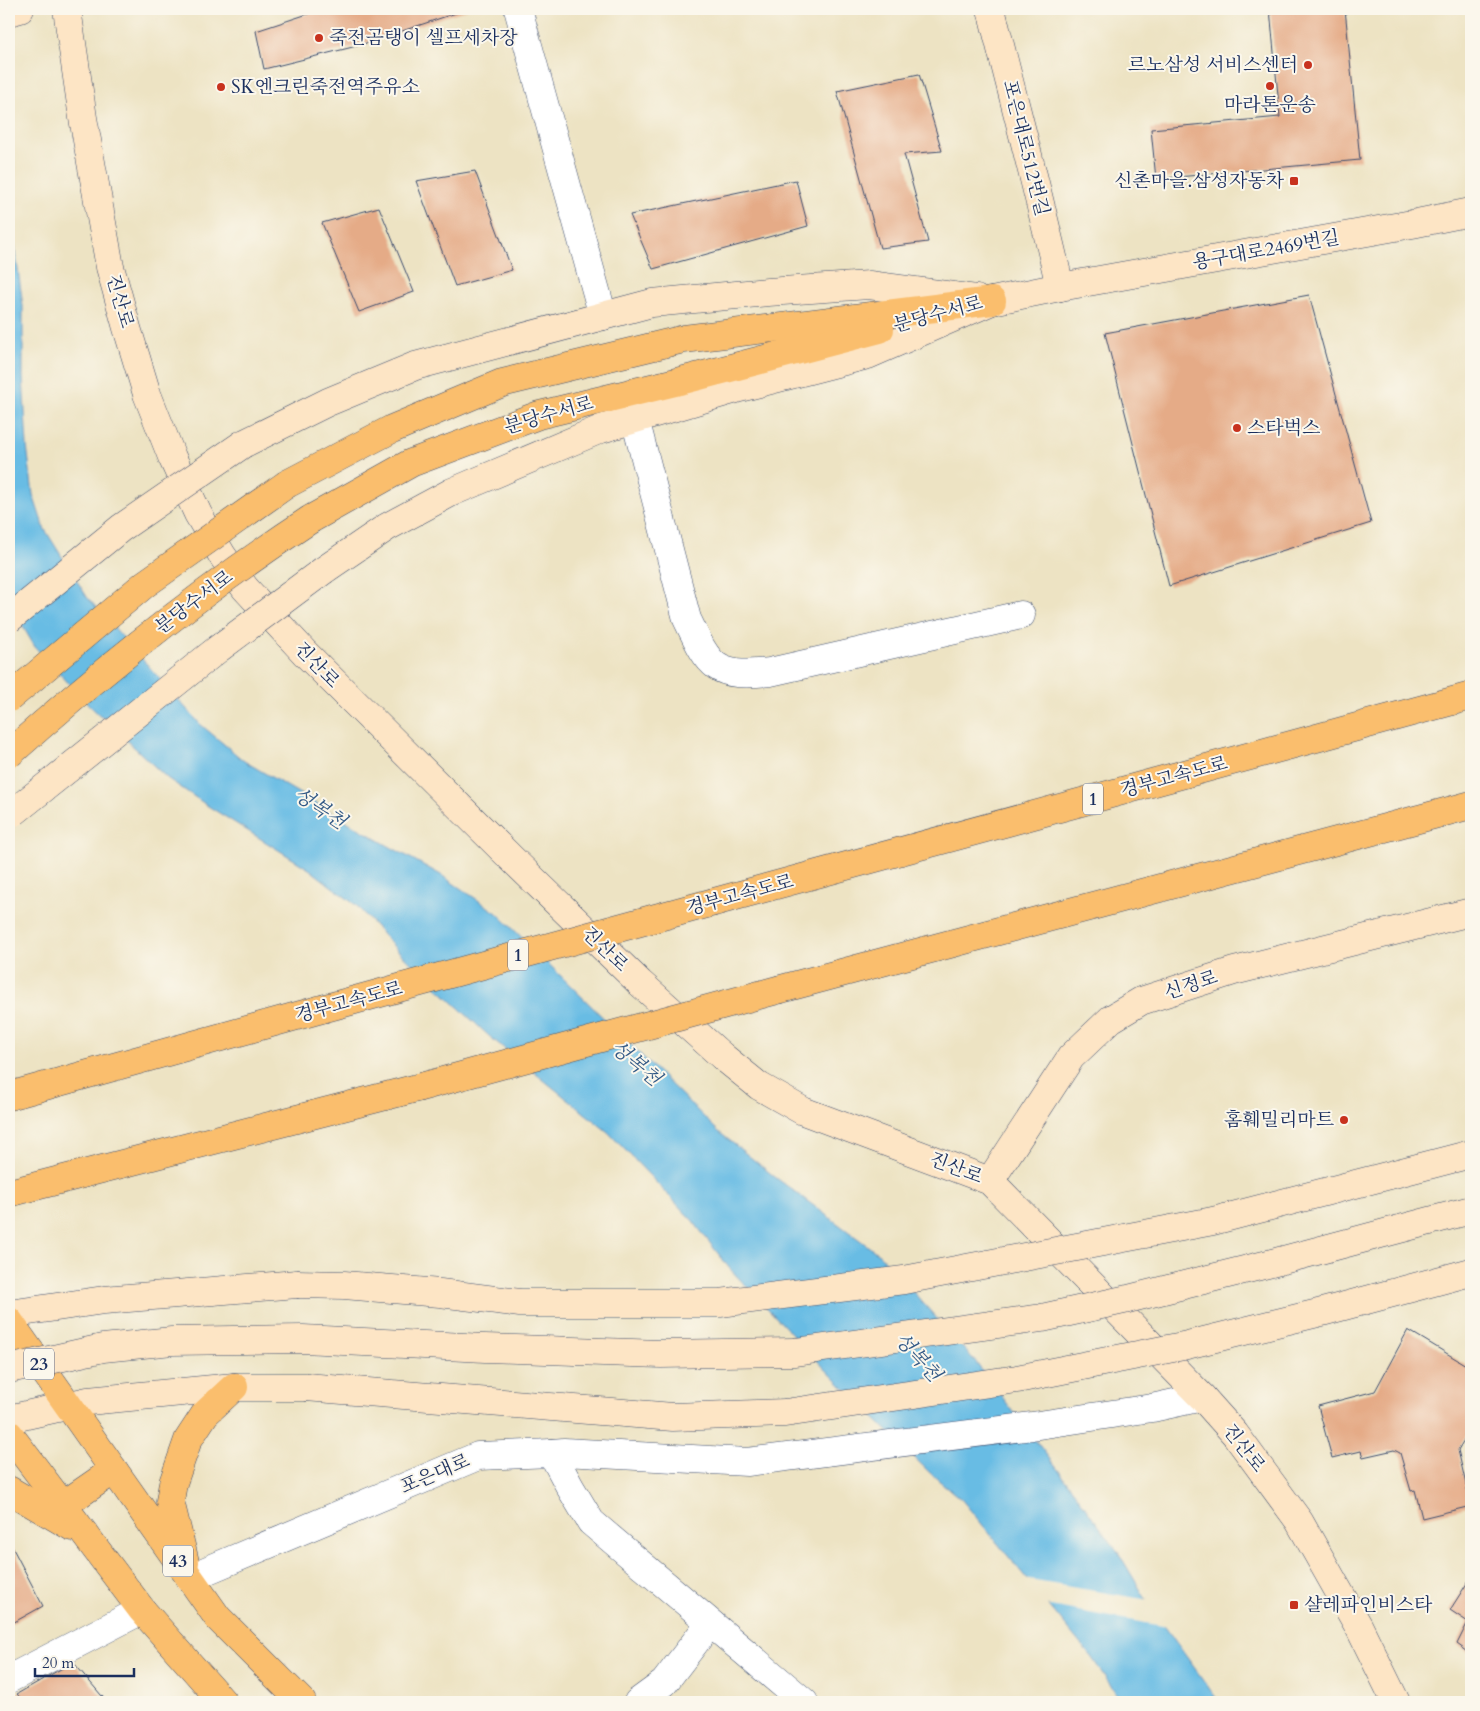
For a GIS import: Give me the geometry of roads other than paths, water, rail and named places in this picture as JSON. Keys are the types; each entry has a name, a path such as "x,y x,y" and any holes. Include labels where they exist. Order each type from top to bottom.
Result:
{"main road":[{"name":"분당수서로","path":"9,698 145,584 287,484 392,429 502,383 684,340 992,301"},
{"name":"분당수서로","path":"9,754 69,700 148,636 258,553 311,519 411,463 539,415 697,377 992,301"},
{"name":"경부고속도로","path":"9,1096 1471,696"},
{"path":"17,1191 418,1088 1471,805"},
{"name":"23","path":"9,1321 68,1406"},
{"path":"189,1578 170,1501 172,1483 188,1440 205,1414 234,1387"},
{"name":"43","path":"68,1406 218,1618 302,1702"},
{"path":"9,1434 142,1610 223,1702"},
{"path":"62,1506 114,1470"},
{"path":"9,1490 83,1534"}],"street":[{"path":"9,12 20,9"},
{"name":"진산로","path":"67,9 83,118 110,267 147,394 194,506 222,555 245,588 305,654 640,983 722,1056 759,1086 803,1111 990,1181 1202,1397 1235,1434 1299,1521 1359,1627 1396,1702"},
{"path":"518,9 603,316"},
{"name":"포은대로512번길","path":"992,9 1026,149 1039,192 1060,287"},
{"name":"용구대로2469번길","path":"992,301 1471,212"},
{"path":"9,619 121,528 243,444 328,402 416,366 652,304 768,292 869,285 992,301"},
{"path":"12,814 218,649 324,570 387,527 452,492 601,429 736,389 868,355 992,301"},
{"path":"635,419 687,619 700,647 709,660 722,670 744,675 770,672 1021,615"},
{"name":"신정로","path":"990,1181 1071,1057 1111,1019 1141,1002 1234,971 1471,912"},
{"path":"9,1314 104,1300 297,1284 353,1285 520,1303 720,1302 904,1280 1213,1221 1471,1154"},
{"path":"9,1369 104,1348 172,1341 303,1339 661,1354 796,1352 1042,1318 1128,1300 1471,1210"},
{"path":"9,1419 88,1401 234,1387 306,1387 673,1416 785,1413 1017,1379 1182,1346 1322,1312 1471,1272"},
{"name":"포은대로","path":"189,1578 478,1456 552,1452 747,1462 1032,1426 1152,1408 1202,1397"},
{"path":"552,1452 591,1522 804,1702"},
{"path":"9,1679 142,1610"},
{"path":"638,1702 664,1683 710,1623"}],"water":[{"name":"성복천","path":"9,204 23,306 23,377 27,446 33,495 44,528 87,597 200,724 244,761 441,875 497,913 719,1132 775,1177 880,1255 973,1359 1065,1479 1118,1552 1150,1606 1219,1702 1122,1702 1092,1658 962,1500 929,1472 833,1377 730,1269 693,1221 608,1132 489,1036 398,951 357,906 309,869 167,778 89,705 35,647 9,603"}],"place":[{"name":"죽전곰탱이 셀프세차장","path":"319,38"},
{"name":"르노삼성 서비스센터","path":"1308,65"},
{"name":"마라톤운송","path":"1270,86"},
{"name":"SK엔크린죽전역주유소","path":"221,87"},
{"name":"신촌마을.삼성자동차","path":"1294,181"},
{"name":"스타벅스","path":"1237,428"},
{"name":"홈훼밀리마트","path":"1344,1120"},
{"name":"샬레파인비스타","path":"1294,1605"}]}
